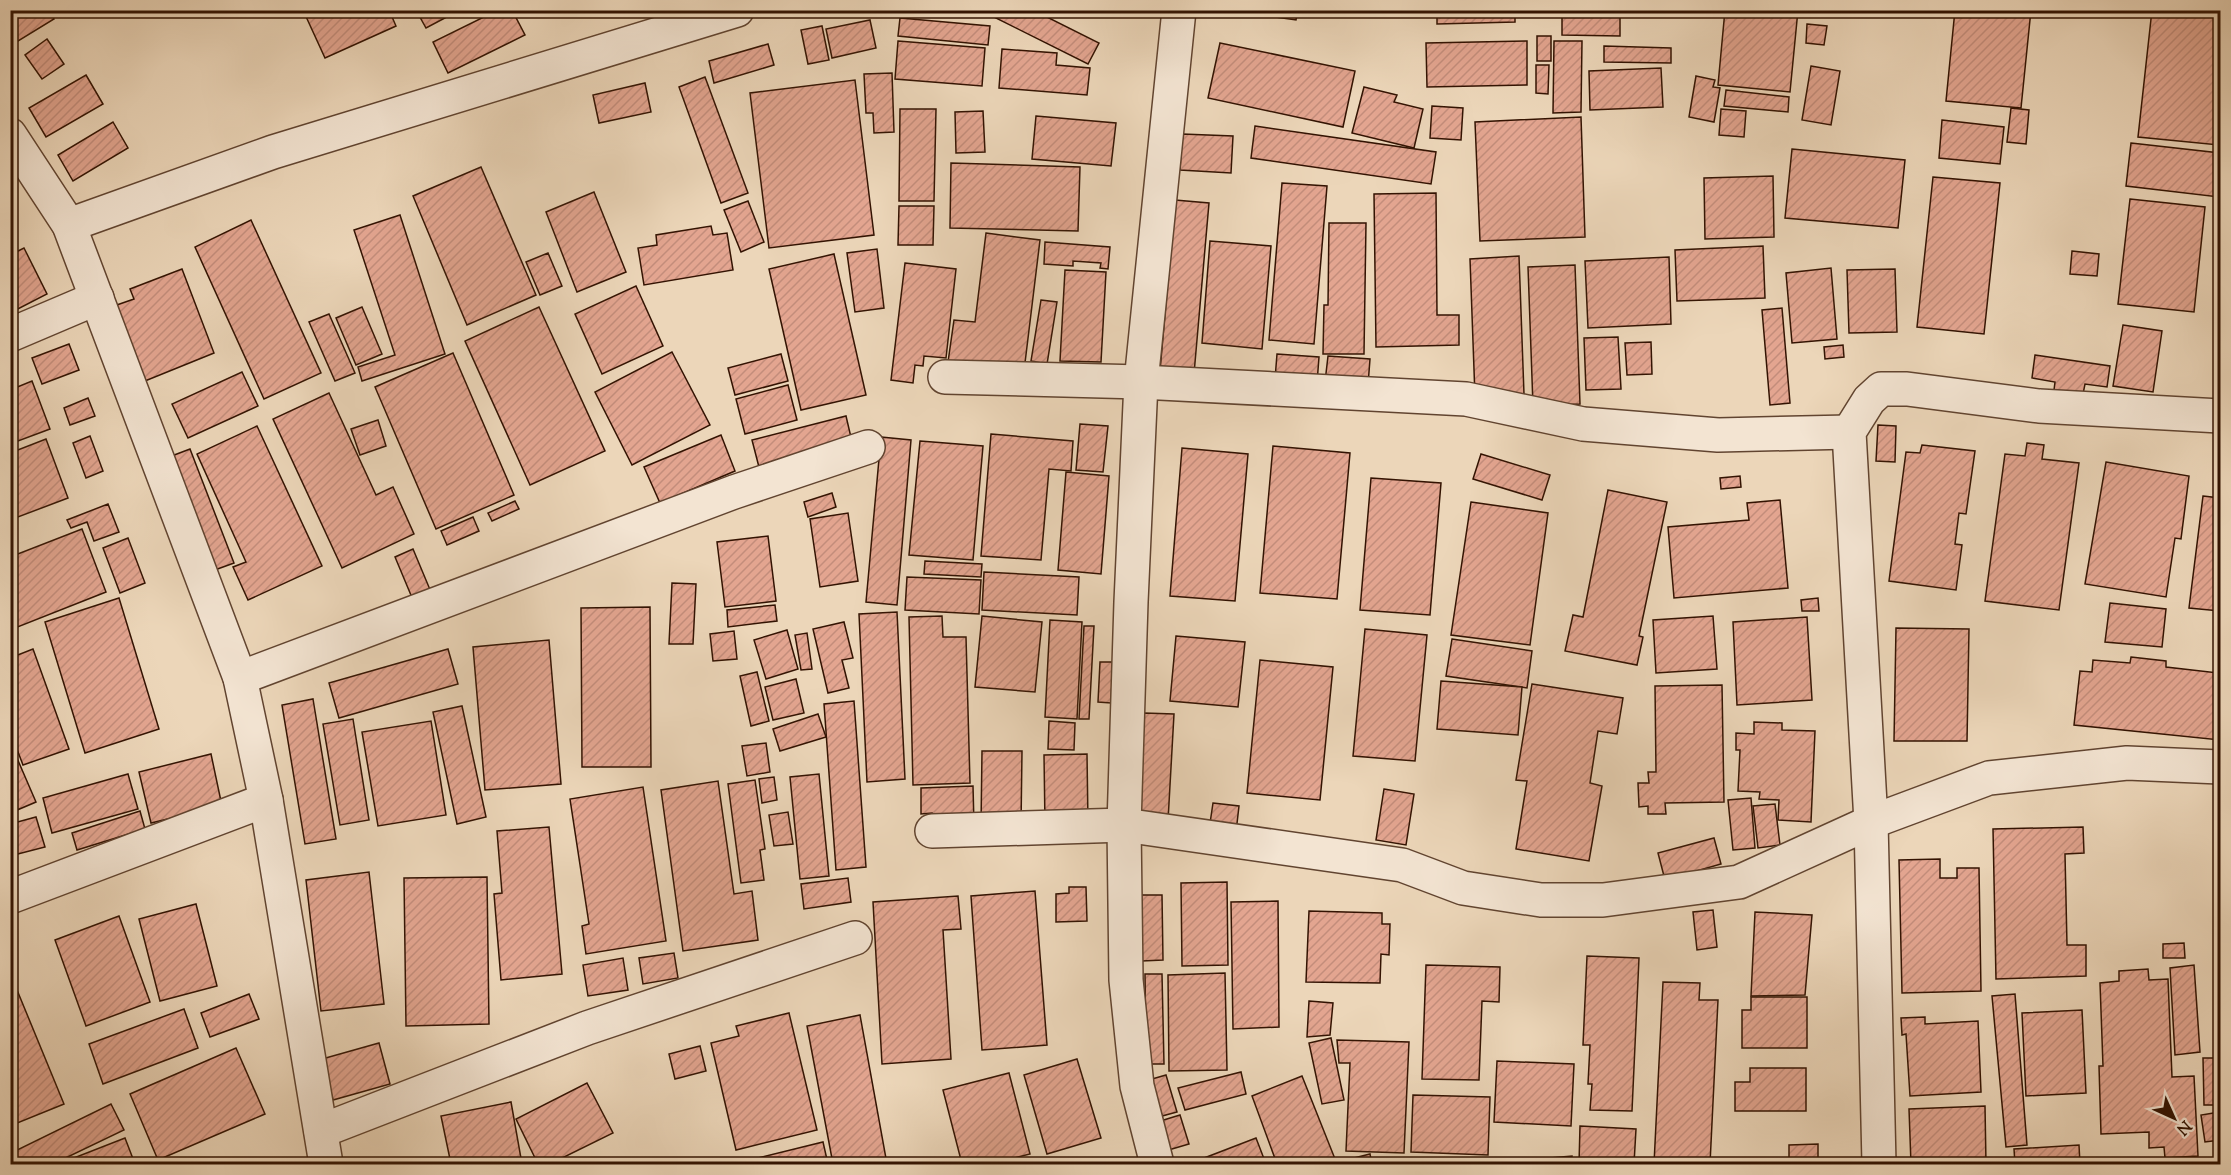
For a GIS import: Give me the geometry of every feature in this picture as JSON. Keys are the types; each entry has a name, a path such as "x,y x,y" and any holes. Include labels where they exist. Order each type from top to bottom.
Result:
{"street":[{"path":"69,225 273,152 737,10"},
{"path":"1157,1164 1137,1086 1126,980 1124,825 1141,382 1179,10"},
{"path":"10,135 69,225 240,678 266,800 326,1164"},
{"path":"10,335 97,298"},
{"path":"945,377 1141,382 1466,399 1582,423 1718,435 1849,432"},
{"path":"1879,1164 1871,822 1849,432 1869,400 1881,389 1907,388 2039,406 2220,416"},
{"path":"240,678 701,504 868,447"},
{"path":"932,831 1124,825 1402,865 1463,888 1541,900 1603,900 1739,882 1871,822 1989,778 2127,763 2220,767"},
{"path":"10,897 266,800"},
{"path":"321,1131 587,1028 855,938"}],"building":[{"path":"10,10 49,10 54,19 10,46"},
{"path":"303,10 389,10 396,26 325,58"},
{"path":"416,10 460,10 426,28"},
{"path":"498,10 512,10 525,35 448,73 433,42"},
{"path":"980,10 1033,10 1099,43 1088,64"},
{"path":"1241,10 1298,10 1296,20 1240,12"},
{"path":"1437,10 1515,10 1515,22 1437,24"},
{"path":"1725,10 1798,10 1790,92 1718,85"},
{"path":"1955,10 2031,10 2021,108 1946,101"},
{"path":"2152,10 2220,10 2219,145 2138,137"},
{"path":"1562,15 1620,15 1620,36 1562,35"},
{"path":"900,18 990,26 988,45 898,36"},
{"path":"870,20 876,48 832,58 826,29"},
{"path":"1807,24 1827,26 1824,45 1806,43"},
{"path":"822,26 829,60 808,64 801,30"},
{"path":"1537,36 1551,36 1551,61 1537,61"},
{"path":"47,39 64,64 42,79 25,55"},
{"path":"898,41 985,48 982,86 895,79"},
{"path":"1527,41 1527,85 1427,87 1426,43"},
{"path":"1554,41 1582,41 1581,112 1553,113"},
{"path":"1220,43 1355,71 1343,127 1208,98"},
{"path":"768,44 774,65 714,83 709,61"},
{"path":"1604,46 1671,48 1671,63 1604,62"},
{"path":"1002,49 1057,53 1056,65 1090,68 1087,95 999,88"},
{"path":"1536,65 1549,65 1548,94 1536,93"},
{"path":"1811,66 1840,71 1831,125 1802,120"},
{"path":"1661,68 1663,107 1590,110 1589,71"},
{"path":"892,73 894,132 874,133 873,113 866,113 864,74"},
{"path":"86,75 103,104 46,137 29,108"},
{"path":"1696,76 1715,80 1713,87 1720,88 1714,122 1689,117"},
{"path":"705,77 748,193 721,203 679,87"},
{"path":"855,80 874,235 769,248 750,93"},
{"path":"645,83 651,112 599,123 593,95"},
{"path":"1364,87 1397,95 1394,102 1423,109 1414,148 1352,133"},
{"path":"1726,90 1789,97 1788,112 1724,106"},
{"path":"1432,106 1463,108 1461,140 1430,138"},
{"path":"2011,108 2029,110 2026,144 2007,142"},
{"path":"900,109 936,109 934,201 899,201"},
{"path":"1721,109 1746,111 1744,137 1719,135"},
{"path":"983,111 985,152 956,153 955,112"},
{"path":"1036,116 1116,123 1111,166 1032,159"},
{"path":"1581,117 1585,237 1480,241 1475,122"},
{"path":"1942,120 2004,127 2000,164 1939,158"},
{"path":"113,122 128,148 73,181 58,155"},
{"path":"1255,126 1436,152 1431,184 1251,158"},
{"path":"1182,134 1233,136 1231,173 1180,170"},
{"path":"2131,143 2220,153 2219,197 2126,186"},
{"path":"1792,149 1905,160 1898,228 1785,218"},
{"path":"951,163 1080,167 1078,231 950,228"},
{"path":"481,167 536,295 467,325 413,196"},
{"path":"1773,176 1774,237 1705,239 1704,178"},
{"path":"1933,177 2000,183 1984,334 1917,327"},
{"path":"1282,183 1327,186 1314,344 1269,340"},
{"path":"594,192 626,272 577,292 546,212"},
{"path":"1436,193 1437,315 1459,315 1459,345 1376,347 1374,194"},
{"path":"2130,199 2205,207 2194,312 2118,304"},
{"path":"1175,200 1209,203 1194,374 1160,371"},
{"path":"748,201 764,242 741,252 724,210"},
{"path":"899,206 934,206 933,245 898,245"},
{"path":"400,215 445,354 362,381 358,367 395,355 354,230"},
{"path":"251,220 321,373 264,399 195,247"},
{"path":"1329,223 1366,223 1364,354 1323,354 1324,305 1328,305"},
{"path":"711,226 713,235 727,233 733,270 644,285 638,248 657,245 656,235"},
{"path":"986,233 1040,240 1024,371 948,362 954,320 975,322"},
{"path":"1210,241 1271,246 1262,349 1202,343"},
{"path":"1045,242 1110,247 1108,269 1100,268 1101,263 1073,261 1073,266 1044,264"},
{"path":"1763,246 1765,298 1677,301 1675,250"},
{"path":"24,248 47,294 10,313 10,255"},
{"path":"877,249 884,308 855,312 847,253"},
{"path":"2072,251 2099,254 2097,276 2070,274"},
{"path":"548,253 562,286 540,295 526,262"},
{"path":"834,254 866,395 801,410 769,269"},
{"path":"1519,256 1524,394 1475,397 1470,259"},
{"path":"1669,257 1671,324 1588,328 1585,261"},
{"path":"905,263 956,269 946,358 924,356 923,366 915,365 913,383 891,380"},
{"path":"1575,265 1580,404 1533,406 1528,267"},
{"path":"1831,268 1837,339 1792,343 1786,273"},
{"path":"182,269 214,353 140,383 111,307 134,299 130,289"},
{"path":"1895,269 1897,332 1849,333 1847,270"},
{"path":"1065,270 1106,272 1101,362 1060,361"},
{"path":"636,286 663,346 602,374 575,314"},
{"path":"1041,300 1057,302 1047,364 1031,361"},
{"path":"362,307 382,354 356,365 336,318"},
{"path":"539,307 605,451 530,485 465,341"},
{"path":"1782,308 1790,403 1770,405 1762,310"},
{"path":"329,314 355,373 335,381 309,322"},
{"path":"2123,325 2162,331 2153,392 2113,386"},
{"path":"1618,337 1621,389 1586,390 1584,338"},
{"path":"1651,342 1652,374 1627,375 1625,343"},
{"path":"69,344 79,370 42,384 32,358"},
{"path":"1843,345 1844,357 1825,359 1824,347"},
{"path":"672,352 710,425 632,465 595,392"},
{"path":"453,353 514,495 436,529 375,387"},
{"path":"781,354 788,381 735,395 728,368"},
{"path":"1277,354 1319,357 1317,383 1275,379"},
{"path":"2035,355 2110,366 2107,387 2085,384 2083,394 2054,390 2055,382 2032,378"},
{"path":"1328,356 1370,359 1368,385 1325,382"},
{"path":"242,372 258,406 188,438 172,404"},
{"path":"32,381 50,429 10,444 10,390"},
{"path":"788,385 797,420 745,434 736,399"},
{"path":"329,393 376,495 393,487 414,534 342,568 273,419"},
{"path":"88,398 95,416 70,425 64,408"},
{"path":"846,416 853,446 760,471 752,440"},
{"path":"378,420 386,446 360,455 351,429"},
{"path":"1080,424 1108,426 1103,472 1076,470"},
{"path":"1878,425 1896,426 1895,462 1876,461"},
{"path":"257,426 322,566 248,600 233,567 246,562 197,454"},
{"path":"991,434 1073,441 1071,471 1049,469 1041,560 981,556"},
{"path":"721,435 735,471 660,503 644,467"},
{"path":"90,436 103,471 86,478 73,443"},
{"path":"881,437 911,440 897,605 866,602"},
{"path":"46,439 68,498 10,520 10,453"},
{"path":"920,441 983,446 973,560 909,555"},
{"path":"2027,443 2044,445 2042,459 2079,463 2059,610 1985,601 2005,454 2025,456"},
{"path":"1922,445 1975,451 1966,514 1959,513 1955,544 1962,545 1956,590 1889,581 1906,452 1920,453"},
{"path":"1273,446 1350,453 1337,599 1260,593"},
{"path":"1182,448 1248,454 1235,601 1170,596"},
{"path":"190,449 234,563 212,571 169,457"},
{"path":"1481,454 1550,475 1542,500 1473,479"},
{"path":"2106,462 2189,476 2181,539 2175,538 2166,597 2085,584"},
{"path":"1066,472 1109,476 1101,574 1058,570"},
{"path":"1740,476 1741,487 1721,489 1720,478"},
{"path":"1371,478 1441,483 1430,615 1360,610"},
{"path":"1608,490 1667,502 1639,636 1643,637 1637,665 1565,651 1573,615 1583,617"},
{"path":"832,493 836,507 808,517 804,502"},
{"path":"2203,496 2220,498 2220,611 2189,608"},
{"path":"1780,500 1788,588 1674,598 1668,527 1749,520 1747,503"},
{"path":"515,501 519,509 492,521 488,513"},
{"path":"1471,502 1548,513 1530,645 1451,635"},
{"path":"108,504 119,532 94,541 87,522 71,528 67,520"},
{"path":"848,513 858,581 820,587 810,519"},
{"path":"473,517 479,531 447,545 441,531"},
{"path":"82,529 106,592 10,630 10,557"},
{"path":"768,536 776,601 725,607 717,542"},
{"path":"128,538 145,583 120,593 103,548"},
{"path":"413,549 431,592 413,600 395,557"},
{"path":"925,561 982,564 981,577 924,574"},
{"path":"984,572 1079,577 1077,615 982,610"},
{"path":"907,577 981,580 979,614 905,610"},
{"path":"672,583 696,584 693,644 669,644"},
{"path":"119,598 159,729 85,753 45,622"},
{"path":"1818,598 1819,611 1802,611 1801,600"},
{"path":"2110,603 2166,609 2162,647 2105,642"},
{"path":"775,605 777,621 728,627 727,610"},
{"path":"650,607 651,767 582,767 581,608"},
{"path":"897,612 905,779 867,782 859,614"},
{"path":"942,616 943,637 966,637 970,783 913,785 909,617"},
{"path":"982,616 1042,622 1035,692 975,687"},
{"path":"1713,616 1717,669 1656,673 1653,620"},
{"path":"1807,617 1812,700 1737,705 1733,622"},
{"path":"1050,620 1082,622 1077,719 1045,717"},
{"path":"844,622 853,658 842,660 849,688 828,693 813,629"},
{"path":"1084,626 1094,626 1089,719 1079,719"},
{"path":"1896,628 1969,629 1967,741 1894,741"},
{"path":"1365,629 1427,635 1415,761 1353,756"},
{"path":"787,630 798,669 766,679 754,640"},
{"path":"734,631 737,659 713,661 710,634"},
{"path":"807,633 812,669 801,670 795,635"},
{"path":"1176,636 1245,642 1238,707 1170,701"},
{"path":"1452,639 1532,651 1527,688 1446,676"},
{"path":"549,640 561,784 485,790 473,647"},
{"path":"33,649 69,749 23,765 10,731 10,658"},
{"path":"448,649 458,684 339,718 329,683"},
{"path":"2131,657 2166,661 2166,667 2218,673 2220,657 2220,740 2074,725 2080,671 2092,672 2093,660 2130,663"},
{"path":"1260,660 1333,667 1320,800 1247,793"},
{"path":"1100,662 1113,662 1111,703 1098,702"},
{"path":"757,672 769,721 751,726 740,676"},
{"path":"796,679 804,713 773,720 765,687"},
{"path":"1441,681 1522,687 1518,735 1437,729"},
{"path":"1532,684 1623,698 1617,734 1598,731 1590,783 1602,786 1589,861 1516,849 1527,781 1516,780"},
{"path":"1722,685 1724,802 1665,803 1666,814 1648,814 1648,806 1639,807 1638,783 1649,783 1648,772 1656,772 1655,686"},
{"path":"313,699 336,839 305,844 282,705"},
{"path":"854,701 866,867 836,870 824,704"},
{"path":"462,706 486,817 457,824 433,712"},
{"path":"1144,713 1174,714 1168,821 1139,819"},
{"path":"818,714 826,737 780,751 773,729"},
{"path":"353,719 369,820 340,825 323,724"},
{"path":"431,721 446,815 378,826 362,732"},
{"path":"1049,721 1075,723 1074,750 1048,749"},
{"path":"1754,722 1782,723 1782,730 1815,731 1811,822 1778,820 1779,800 1759,799 1760,792 1738,791 1740,750 1736,750 1736,733 1754,734"},
{"path":"10,742 36,802 10,813"},
{"path":"766,743 770,772 747,776 742,746"},
{"path":"982,751 1022,751 1021,826 981,826"},
{"path":"211,754 222,806 151,823 139,772"},
{"path":"1087,754 1088,823 1045,824 1044,755"},
{"path":"128,774 138,809 52,833 43,798"},
{"path":"819,774 829,876 800,879 790,777"},
{"path":"774,777 777,800 762,803 759,779"},
{"path":"755,780 765,849 760,850 764,880 741,883 728,784"},
{"path":"718,781 734,894 752,891 758,940 683,951 661,790"},
{"path":"973,786 974,825 932,826 932,813 921,814 921,788"},
{"path":"643,787 666,941 586,954 582,926 589,924 570,799"},
{"path":"1384,789 1414,794 1406,845 1376,840"},
{"path":"1751,798 1755,848 1733,850 1728,800"},
{"path":"1213,803 1239,806 1236,832 1209,830"},
{"path":"1775,804 1780,845 1758,848 1753,806"},
{"path":"140,811 145,829 77,850 72,833"},
{"path":"788,812 793,844 774,846 769,815"},
{"path":"36,817 45,847 10,856 10,824"},
{"path":"549,827 562,974 501,980 494,894 502,893 497,831"},
{"path":"2083,827 2084,853 2065,854 2067,945 2086,945 2086,976 1996,979 1993,829"},
{"path":"1714,838 1721,864 1665,880 1658,853"},
{"path":"1940,859 1940,878 1957,878 1957,868 1979,868 1981,991 1902,993 1899,860"},
{"path":"369,872 384,1004 321,1011 306,880"},
{"path":"487,877 489,1024 406,1026 404,878"},
{"path":"848,878 851,902 804,909 801,884"},
{"path":"1227,882 1228,965 1182,966 1181,883"},
{"path":"1069,887 1086,887 1087,921 1056,922 1056,894 1069,893"},
{"path":"1035,891 1047,1045 982,1050 971,896"},
{"path":"1141,895 1162,895 1163,960 1142,961"},
{"path":"958,896 961,929 943,930 951,1059 882,1064 873,902"},
{"path":"1278,901 1279,1027 1233,1029 1231,902"},
{"path":"196,904 217,986 160,1001 139,919"},
{"path":"1713,910 1717,947 1697,950 1693,912"},
{"path":"1309,911 1382,913 1382,924 1390,924 1389,955 1381,954 1380,983 1306,982"},
{"path":"1755,912 1812,915 1805,995 1751,996"},
{"path":"119,916 150,1002 86,1026 55,940"},
{"path":"2184,943 2185,958 2163,958 2163,944"},
{"path":"674,953 678,978 643,984 639,958"},
{"path":"1587,956 1639,958 1632,1111 1590,1110 1592,1084 1588,1084 1590,1045 1583,1045"},
{"path":"623,958 628,990 588,996 583,965"},
{"path":"1426,965 1500,967 1499,1002 1482,1001 1479,1080 1422,1079"},
{"path":"2194,965 2200,1052 2175,1055 2170,968"},
{"path":"2148,969 2149,980 2168,979 2172,1077 2194,1076 2198,1156 2165,1158 2164,1147 2149,1148 2149,1132 2101,1134 2099,1066 2103,1066 2100,983 2119,981 2119,971"},
{"path":"10,973 64,1104 10,1126"},
{"path":"1225,973 1227,1070 1169,1071 1168,975"},
{"path":"1145,974 1162,974 1164,1064 1146,1064"},
{"path":"1663,982 1700,983 1699,1000 1718,1000 1710,1164 1654,1164"},
{"path":"249,994 259,1019 210,1037 201,1013"},
{"path":"2015,994 2027,1145 2006,1147 1992,996"},
{"path":"1751,997 1807,997 1807,1048 1742,1048 1742,1010 1751,1010"},
{"path":"1309,1001 1333,1003 1330,1035 1307,1037"},
{"path":"184,1009 198,1048 103,1084 89,1044"},
{"path":"2082,1010 2086,1093 2026,1096 2022,1013"},
{"path":"789,1013 817,1130 736,1150 711,1043 739,1036 736,1026"},
{"path":"860,1015 887,1164 833,1164 807,1026"},
{"path":"1925,1017 1925,1024 1978,1021 1981,1092 1910,1096 1906,1034 1902,1035 1901,1018"},
{"path":"1331,1038 1344,1100 1322,1104 1309,1043"},
{"path":"1337,1040 1409,1042 1404,1153 1346,1151 1350,1063 1339,1063"},
{"path":"379,1043 390,1084 333,1100 322,1059"},
{"path":"700,1046 706,1071 675,1079 669,1054"},
{"path":"236,1048 265,1114 158,1160 130,1094"},
{"path":"2203,1058 2220,1058 2220,1105 2204,1105"},
{"path":"1077,1059 1101,1138 1047,1154 1024,1075"},
{"path":"1497,1061 1574,1064 1571,1126 1494,1122"},
{"path":"1750,1068 1806,1068 1806,1111 1735,1111 1735,1082 1750,1082"},
{"path":"1241,1072 1246,1094 1185,1110 1178,1088"},
{"path":"1009,1073 1030,1154 991,1164 962,1164 943,1090"},
{"path":"1166,1075 1177,1112 1162,1116 1152,1079"},
{"path":"1302,1076 1337,1164 1277,1164 1252,1096"},
{"path":"587,1083 613,1133 550,1164 538,1164 516,1119"},
{"path":"1413,1095 1490,1097 1488,1155 1411,1152"},
{"path":"511,1102 522,1164 451,1164 441,1116"},
{"path":"111,1104 124,1130 53,1164 19,1164 13,1152"},
{"path":"1985,1106 1986,1164 1911,1164 1909,1109"},
{"path":"2220,1112 2220,1140 2205,1142 2201,1115"},
{"path":"1180,1115 1189,1144 1165,1151 1157,1122"},
{"path":"1580,1126 1636,1129 1634,1164 1579,1164"},
{"path":"125,1138 135,1164 61,1164 61,1163"},
{"path":"1256,1138 1266,1164 1201,1164 1199,1160"},
{"path":"823,1142 828,1164 734,1164"},
{"path":"1818,1144 1818,1164 1789,1164 1789,1145"},
{"path":"2079,1145 2080,1164 2015,1164 2014,1149"},
{"path":"1370,1154 1372,1164 1352,1164 1350,1159"},
{"path":"1572,1156 1572,1164 1528,1164 1527,1160"},
{"path":"266,1158 267,1164 227,1164"},
{"path":"1114,1159 1115,1164 1095,1164"},
{"path":"1733,1162 1761,1162 1761,1164 1733,1164"}]}
